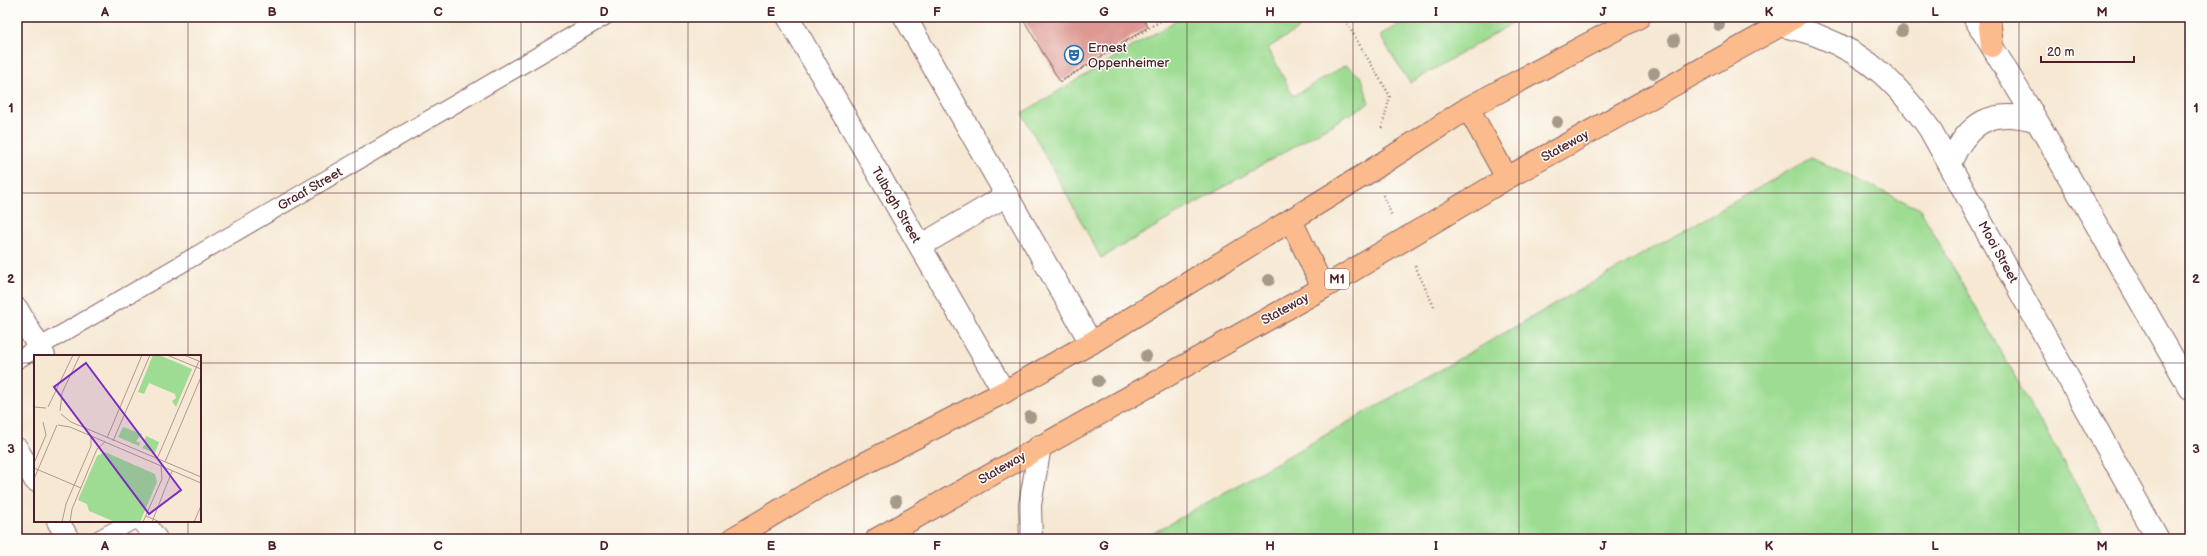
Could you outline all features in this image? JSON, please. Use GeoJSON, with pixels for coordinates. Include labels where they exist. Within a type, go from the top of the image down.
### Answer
{"type":"FeatureCollection","features":[{"type":"Feature","properties":{"kind":"main road"},"geometry":{"type":"LineString","coordinates":[[732,539],[817,488],[1004,392],[1091,343],[1468,108],[1639,17]]}},
{"type":"Feature","properties":{"kind":"main road"},"geometry":{"type":"LineString","coordinates":[[1989,17],[1992,46]]}},
{"type":"Feature","properties":{"kind":"main road","name":"Stateway"},"geometry":{"type":"LineString","coordinates":[[877,539],[1323,288],[1507,178],[1787,21]]}},
{"type":"Feature","properties":{"kind":"main road"},"geometry":{"type":"LineString","coordinates":[[1468,108],[1507,178]]}},
{"type":"Feature","properties":{"kind":"main road"},"geometry":{"type":"LineString","coordinates":[[1290,220],[1323,288]]}},
{"type":"Feature","properties":{"kind":"street","name":"Tulbagh Street"},"geometry":{"type":"LineString","coordinates":[[788,17],[1004,392]]}},
{"type":"Feature","properties":{"kind":"street"},"geometry":{"type":"LineString","coordinates":[[905,17],[1091,343]]}},
{"type":"Feature","properties":{"kind":"street"},"geometry":{"type":"LineString","coordinates":[[1974,17],[2037,122],[2190,388]]}},
{"type":"Feature","properties":{"kind":"street","name":"Mooi Street"},"geometry":{"type":"LineString","coordinates":[[1787,21],[1847,48],[1872,65],[1906,96],[1929,128],[2158,539]]}},
{"type":"Feature","properties":{"kind":"street"},"geometry":{"type":"LineString","coordinates":[[1950,164],[1957,147],[1968,132],[1983,121],[2001,116],[2020,116],[2037,122]]}},
{"type":"Feature","properties":{"kind":"street"},"geometry":{"type":"LineString","coordinates":[[920,246],[1007,195]]}},
{"type":"Feature","properties":{"kind":"street"},"geometry":{"type":"LineString","coordinates":[[17,309],[41,352]]}},
{"type":"Feature","properties":{"kind":"street"},"geometry":{"type":"LineString","coordinates":[[1031,539],[1030,504],[1040,446]]}},
{"type":"Feature","properties":{"kind":"street"},"geometry":{"type":"LineString","coordinates":[[17,448],[34,478]]}},
{"type":"Feature","properties":{"kind":"street"},"geometry":{"type":"LineString","coordinates":[[59,522],[68,539]]}},
{"type":"Feature","properties":{"kind":"street"},"geometry":{"type":"LineString","coordinates":[[144,522],[156,539]]}},
{"type":"Feature","properties":{"kind":"lane","name":"Graaf Street"},"geometry":{"type":"LineString","coordinates":[[17,360],[41,352],[604,17]]}},
{"type":"Feature","properties":{"kind":"lane"},"geometry":{"type":"LineString","coordinates":[[99,539],[130,522]]}},
{"type":"Feature","properties":{"kind":"path"},"geometry":{"type":"LineString","coordinates":[[1060,82],[1167,17]]}},
{"type":"Feature","properties":{"kind":"green space"},"geometry":{"type":"Polygon","coordinates":[[[1182,17],[1299,17],[1304,25],[1268,48],[1293,96],[1346,65],[1362,78],[1369,103],[1101,258],[1022,113],[1182,17]]]}},
{"type":"Feature","properties":{"kind":"green space"},"geometry":{"type":"Polygon","coordinates":[[[1400,17],[1523,17],[1410,83],[1380,36],[1402,23],[1400,17]]]}},
{"type":"Feature","properties":{"kind":"green space"},"geometry":{"type":"Polygon","coordinates":[[[1811,158],[1920,209],[2107,539],[1149,539],[1150,535],[1811,158]]]}},
{"type":"Feature","properties":{"kind":"building","name":"Ernest Oppenheimer"},"geometry":{"type":"Polygon","coordinates":[[[1022,17],[1142,17],[1148,27],[1060,82],[1022,17]]]}},
{"type":"Feature","properties":{"kind":"place","name":"Ernest Oppenheimer"},"geometry":{"type":"Point","coordinates":[1074,55]}}]}
